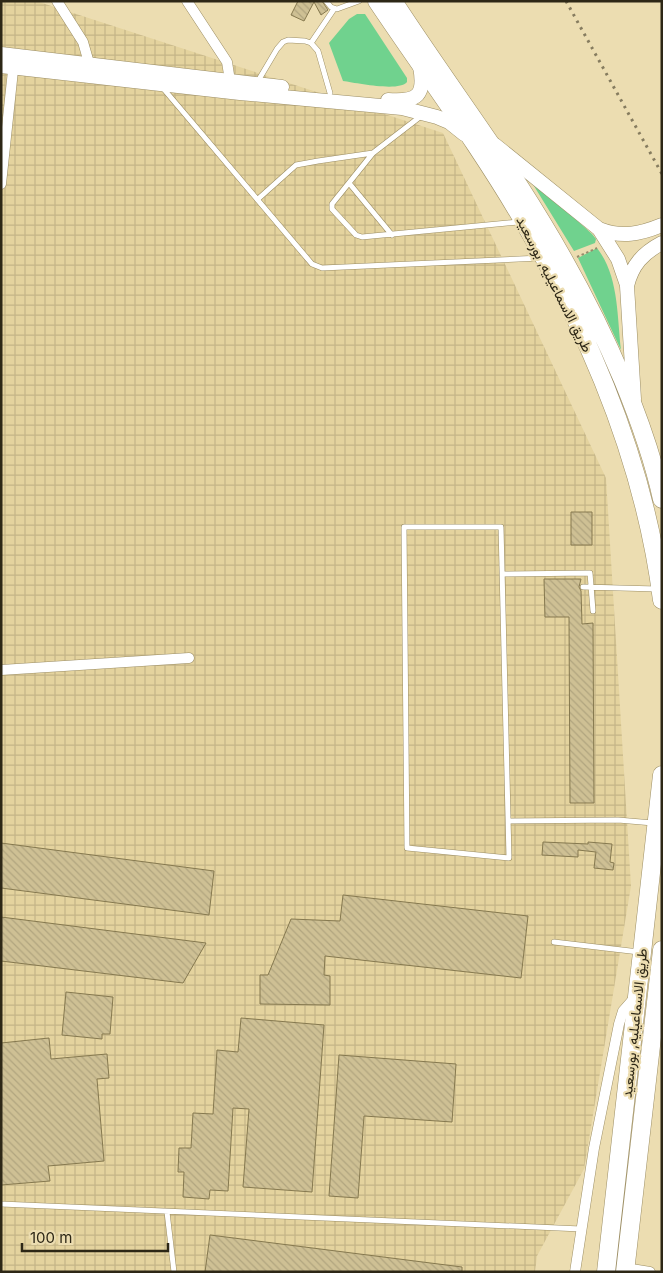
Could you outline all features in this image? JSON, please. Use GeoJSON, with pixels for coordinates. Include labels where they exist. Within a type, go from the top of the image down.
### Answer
{"type":"FeatureCollection","features":[{"type":"Feature","properties":{"kind":"highway","name":"طريق الاسماعيليه, بورسعيد"},"geometry":{"type":"LineString","coordinates":[[377,1],[420,65],[520,188],[565,263],[595,318],[635,409],[662,499]]}},
{"type":"Feature","properties":{"kind":"highway","name":"طريق الاسماعيليه, بورسعيد"},"geometry":{"type":"LineString","coordinates":[[393,1],[480,140],[545,258],[582,333],[614,410],[637,480],[654,552],[661,594]]}},
{"type":"Feature","properties":{"kind":"highway","name":"طريق الاسماعيليه, بورسعيد"},"geometry":{"type":"LineString","coordinates":[[606,1272],[637,995],[658,834],[662,775]]}},
{"type":"Feature","properties":{"kind":"highway","name":"طريق الاسماعيليه, بورسعيد"},"geometry":{"type":"LineString","coordinates":[[625,1270],[662,950]]}},
{"type":"Feature","properties":{"kind":"street"},"geometry":{"type":"LineString","coordinates":[[58,1],[83,42],[89,63]]}},
{"type":"Feature","properties":{"kind":"street"},"geometry":{"type":"LineString","coordinates":[[187,1],[227,62],[230,81]]}},
{"type":"Feature","properties":{"kind":"street"},"geometry":{"type":"LineString","coordinates":[[7,61],[89,63],[256,84],[402,108],[449,122],[480,140],[599,229],[609,242],[618,259],[627,286],[635,409]]}},
{"type":"Feature","properties":{"kind":"street"},"geometry":{"type":"LineString","coordinates":[[7,61],[159,83],[240,92],[390,100],[409,99],[422,89],[420,65]]}},
{"type":"Feature","properties":{"kind":"street"},"geometry":{"type":"LineString","coordinates":[[1,184],[7,61]]}},
{"type":"Feature","properties":{"kind":"street"},"geometry":{"type":"LineString","coordinates":[[599,229],[626,235],[643,232],[662,225]]}},
{"type":"Feature","properties":{"kind":"street"},"geometry":{"type":"LineString","coordinates":[[627,286],[632,268],[651,248],[662,243]]}},
{"type":"Feature","properties":{"kind":"street"},"geometry":{"type":"LineString","coordinates":[[1,670],[189,658]]}},
{"type":"Feature","properties":{"kind":"street"},"geometry":{"type":"LineString","coordinates":[[575,1272],[594,1148],[619,1024],[623,1011],[637,995]]}},
{"type":"Feature","properties":{"kind":"street"},"geometry":{"type":"LineString","coordinates":[[625,1270],[650,1272]]}},
{"type":"Feature","properties":{"kind":"lane"},"geometry":{"type":"LineString","coordinates":[[326,1],[334,9]]}},
{"type":"Feature","properties":{"kind":"lane"},"geometry":{"type":"LineString","coordinates":[[311,44],[334,9],[347,3],[360,1]]}},
{"type":"Feature","properties":{"kind":"lane"},"geometry":{"type":"LineString","coordinates":[[256,84],[277,48],[283,42],[288,40],[305,41],[318,51],[330,96]]}},
{"type":"Feature","properties":{"kind":"lane"},"geometry":{"type":"LineString","coordinates":[[159,83],[312,264],[322,268],[545,258]]}},
{"type":"Feature","properties":{"kind":"lane"},"geometry":{"type":"LineString","coordinates":[[424,113],[374,153],[332,204],[332,209],[356,235],[362,237],[524,221]]}},
{"type":"Feature","properties":{"kind":"lane"},"geometry":{"type":"LineString","coordinates":[[258,199],[296,166],[374,153]]}},
{"type":"Feature","properties":{"kind":"lane"},"geometry":{"type":"LineString","coordinates":[[349,183],[392,234]]}},
{"type":"Feature","properties":{"kind":"lane"},"geometry":{"type":"LineString","coordinates":[[404,527],[501,527],[502,574],[509,858],[407,848],[404,527]]}},
{"type":"Feature","properties":{"kind":"lane"},"geometry":{"type":"LineString","coordinates":[[502,574],[590,573],[593,611]]}},
{"type":"Feature","properties":{"kind":"lane"},"geometry":{"type":"LineString","coordinates":[[583,587],[591,586],[661,594]]}},
{"type":"Feature","properties":{"kind":"lane"},"geometry":{"type":"LineString","coordinates":[[508,821],[618,820],[658,834]]}},
{"type":"Feature","properties":{"kind":"lane"},"geometry":{"type":"LineString","coordinates":[[554,942],[642,953]]}},
{"type":"Feature","properties":{"kind":"lane"},"geometry":{"type":"LineString","coordinates":[[1,1204],[581,1229]]}},
{"type":"Feature","properties":{"kind":"lane"},"geometry":{"type":"LineString","coordinates":[[167,1212],[174,1272]]}},
{"type":"Feature","properties":{"kind":"path"},"geometry":{"type":"LineString","coordinates":[[565,263],[609,242]]}},
{"type":"Feature","properties":{"kind":"shaded area"},"geometry":{"type":"Polygon","coordinates":[[[1,1],[36,1],[443,133],[606,478],[631,886],[584,1169],[537,1256],[535,1272],[1,1272],[1,1]]]}},
{"type":"Feature","properties":{"kind":"green space"},"geometry":{"type":"Polygon","coordinates":[[[357,14],[365,14],[407,78],[407,82],[403,85],[387,87],[343,81],[329,43],[349,19],[357,14]]]}},
{"type":"Feature","properties":{"kind":"green space"},"geometry":{"type":"Polygon","coordinates":[[[536,183],[592,234],[596,239],[595,243],[574,251],[534,186],[536,183]]]}},
{"type":"Feature","properties":{"kind":"green space"},"geometry":{"type":"Polygon","coordinates":[[[597,248],[604,259],[613,284],[621,350],[578,258],[597,248]]]}},
{"type":"Feature","properties":{"kind":"building"},"geometry":{"type":"Polygon","coordinates":[[[298,1],[322,1],[328,10],[321,15],[314,2],[304,21],[291,15],[298,1]]]}},
{"type":"Feature","properties":{"kind":"building"},"geometry":{"type":"Polygon","coordinates":[[[571,512],[592,512],[592,545],[571,545],[571,512]]]}},
{"type":"Feature","properties":{"kind":"building"},"geometry":{"type":"Polygon","coordinates":[[[544,579],[581,579],[579,587],[581,591],[582,624],[593,623],[594,803],[570,803],[569,617],[545,617],[544,579]]]}},
{"type":"Feature","properties":{"kind":"building"},"geometry":{"type":"Polygon","coordinates":[[[543,842],[612,844],[610,862],[614,863],[613,870],[594,868],[596,852],[578,850],[578,857],[542,855],[543,842]]]}},
{"type":"Feature","properties":{"kind":"building"},"geometry":{"type":"Polygon","coordinates":[[[1,843],[214,871],[209,915],[1,888],[1,843]]]}},
{"type":"Feature","properties":{"kind":"building"},"geometry":{"type":"Polygon","coordinates":[[[343,895],[528,916],[521,978],[325,956],[324,975],[330,976],[330,1005],[260,1004],[260,975],[268,975],[291,919],[340,921],[343,895]]]}},
{"type":"Feature","properties":{"kind":"building"},"geometry":{"type":"Polygon","coordinates":[[[1,917],[206,943],[183,983],[1,961],[1,917]]]}},
{"type":"Feature","properties":{"kind":"building"},"geometry":{"type":"Polygon","coordinates":[[[66,992],[113,997],[110,1034],[102,1034],[102,1039],[62,1035],[66,992]]]}},
{"type":"Feature","properties":{"kind":"building"},"geometry":{"type":"Polygon","coordinates":[[[241,1018],[324,1025],[312,1192],[243,1187],[249,1109],[233,1108],[228,1191],[210,1190],[209,1199],[183,1197],[184,1172],[178,1172],[179,1148],[191,1148],[193,1113],[213,1114],[217,1050],[238,1052],[241,1018]]]}},
{"type":"Feature","properties":{"kind":"building"},"geometry":{"type":"Polygon","coordinates":[[[49,1038],[51,1059],[107,1054],[109,1078],[97,1079],[104,1161],[48,1166],[50,1181],[1,1185],[1,1043],[49,1038]]]}},
{"type":"Feature","properties":{"kind":"building"},"geometry":{"type":"Polygon","coordinates":[[[339,1055],[456,1064],[452,1122],[364,1116],[358,1198],[329,1196],[339,1055]]]}},
{"type":"Feature","properties":{"kind":"building"},"geometry":{"type":"Polygon","coordinates":[[[210,1235],[462,1267],[462,1272],[205,1272],[210,1235]]]}},
{"type":"Feature","properties":{"kind":"railway"},"geometry":{"type":"LineString","coordinates":[[566,1],[662,174]]}}]}
